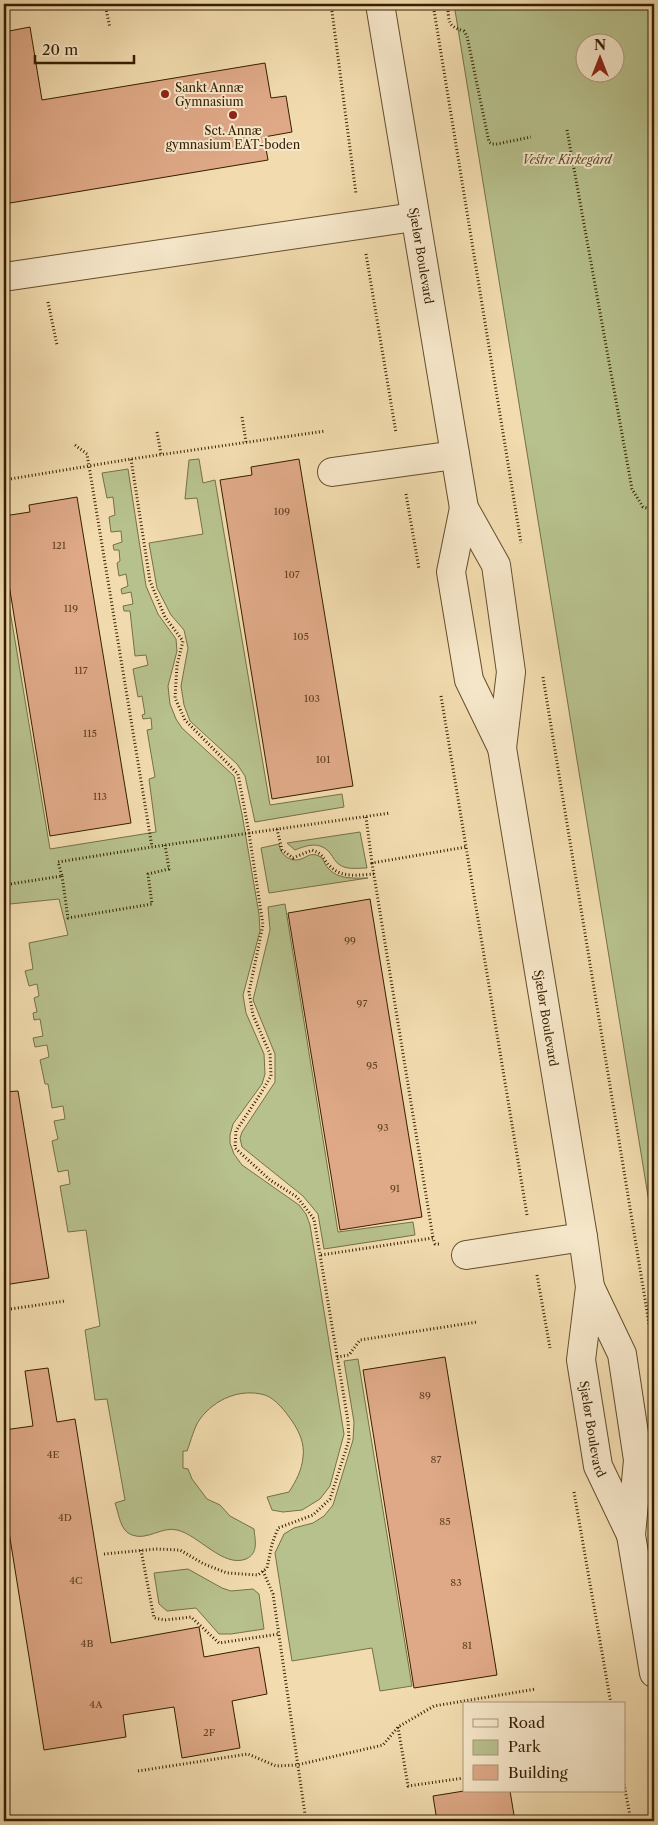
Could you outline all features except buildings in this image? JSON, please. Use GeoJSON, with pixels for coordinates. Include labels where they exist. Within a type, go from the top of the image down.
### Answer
{"type":"FeatureCollection","features":[{"type":"Feature","properties":{"kind":"street","name":"Sjælør Boulevard"},"geometry":{"type":"LineString","coordinates":[[380,4],[464,508],[496,565],[511,672],[502,748],[590,1287],[581,1360],[598,1466],[631,1535]]}},
{"type":"Feature","properties":{"kind":"street"},"geometry":{"type":"LineString","coordinates":[[4,277],[414,217]]}},
{"type":"Feature","properties":{"kind":"street"},"geometry":{"type":"LineString","coordinates":[[332,472],[454,456]]}},
{"type":"Feature","properties":{"kind":"street","name":"Sjælør Boulevard"},"geometry":{"type":"LineString","coordinates":[[464,508],[452,572],[469,680],[502,748]]}},
{"type":"Feature","properties":{"kind":"street"},"geometry":{"type":"LineString","coordinates":[[455,1249],[532,1245],[583,1237]]}},
{"type":"Feature","properties":{"kind":"street","name":"Sjælør Boulevard"},"geometry":{"type":"LineString","coordinates":[[590,1287],[622,1354],[638,1460],[631,1535],[654,1673]]}},
{"type":"Feature","properties":{"kind":"path"},"geometry":{"type":"LineString","coordinates":[[105,4],[110,28]]}},
{"type":"Feature","properties":{"kind":"path"},"geometry":{"type":"LineString","coordinates":[[331,4],[360,224],[419,570]]}},
{"type":"Feature","properties":{"kind":"path"},"geometry":{"type":"LineString","coordinates":[[447,4],[450,24],[455,30],[464,31],[467,36],[489,142],[497,144],[531,137]]}},
{"type":"Feature","properties":{"kind":"path"},"geometry":{"type":"LineString","coordinates":[[567,130],[632,489],[642,507],[654,510]]}},
{"type":"Feature","properties":{"kind":"path"},"geometry":{"type":"LineString","coordinates":[[41,272],[57,345]]}},
{"type":"Feature","properties":{"kind":"path"},"geometry":{"type":"LineString","coordinates":[[242,417],[246,442]]}},
{"type":"Feature","properties":{"kind":"path"},"geometry":{"type":"LineString","coordinates":[[4,480],[161,454],[325,431]]}},
{"type":"Feature","properties":{"kind":"path"},"geometry":{"type":"LineString","coordinates":[[158,432],[161,454]]}},
{"type":"Feature","properties":{"kind":"path"},"geometry":{"type":"LineString","coordinates":[[75,444],[87,454],[152,847]]}},
{"type":"Feature","properties":{"kind":"path"},"geometry":{"type":"LineString","coordinates":[[104,1554],[156,1548],[180,1550],[204,1564],[227,1573],[258,1575],[267,1568],[272,1544],[278,1528],[313,1515],[330,1499],[348,1440],[348,1421],[314,1219],[298,1197],[270,1180],[235,1148],[236,1131],[271,1076],[270,1054],[253,1015],[249,992],[264,925],[238,774],[185,720],[175,698],[177,665],[183,641],[165,617],[150,581],[131,459]]}},
{"type":"Feature","properties":{"kind":"path"},"geometry":{"type":"LineString","coordinates":[[440,695],[550,1350]]}},
{"type":"Feature","properties":{"kind":"path"},"geometry":{"type":"LineString","coordinates":[[165,845],[169,869],[148,874],[152,904],[68,918],[58,862],[165,845],[390,813]]}},
{"type":"Feature","properties":{"kind":"path"},"geometry":{"type":"LineString","coordinates":[[366,817],[433,1238],[435,1244],[455,1249]]}},
{"type":"Feature","properties":{"kind":"path"},"geometry":{"type":"LineString","coordinates":[[277,830],[282,850],[293,858],[312,850],[322,854],[331,868],[344,875],[374,874]]}},
{"type":"Feature","properties":{"kind":"path"},"geometry":{"type":"LineString","coordinates":[[372,863],[466,847]]}},
{"type":"Feature","properties":{"kind":"path"},"geometry":{"type":"LineString","coordinates":[[4,885],[62,876]]}},
{"type":"Feature","properties":{"kind":"path"},"geometry":{"type":"LineString","coordinates":[[321,1255],[433,1238]]}},
{"type":"Feature","properties":{"kind":"path"},"geometry":{"type":"LineString","coordinates":[[4,1310],[65,1301]]}},
{"type":"Feature","properties":{"kind":"path"},"geometry":{"type":"LineString","coordinates":[[337,1357],[349,1355],[360,1340],[477,1322]]}},
{"type":"Feature","properties":{"kind":"path"},"geometry":{"type":"LineString","coordinates":[[573,1483],[611,1702]]}},
{"type":"Feature","properties":{"kind":"path"},"geometry":{"type":"LineString","coordinates":[[141,1550],[154,1618],[165,1620],[191,1617],[219,1643],[279,1634]]}},
{"type":"Feature","properties":{"kind":"path"},"geometry":{"type":"LineString","coordinates":[[262,1572],[273,1594],[306,1821]]}},
{"type":"Feature","properties":{"kind":"path"},"geometry":{"type":"LineString","coordinates":[[138,1770],[248,1754],[276,1766],[297,1764],[384,1745],[398,1727],[434,1706],[536,1689]]}},
{"type":"Feature","properties":{"kind":"path"},"geometry":{"type":"LineString","coordinates":[[398,1727],[408,1786],[463,1778]]}},
{"type":"Feature","properties":{"kind":"path"},"geometry":{"type":"LineString","coordinates":[[626,1792],[631,1821]]}},
{"type":"Feature","properties":{"kind":"green space","name":"Vestre Kirkegård"},"geometry":{"type":"Polygon","coordinates":[[[454,4],[654,4],[654,1233],[454,4]]]}},
{"type":"Feature","properties":{"kind":"green space"},"geometry":{"type":"Polygon","coordinates":[[[199,459],[203,483],[215,480],[270,805],[342,794],[344,807],[255,822],[245,776],[237,764],[190,721],[184,705],[181,686],[188,648],[184,630],[171,615],[157,588],[149,543],[203,534],[197,498],[185,499],[189,460],[199,459]]]}},
{"type":"Feature","properties":{"kind":"green space"},"geometry":{"type":"Polygon","coordinates":[[[128,469],[146,586],[158,614],[176,639],[177,651],[168,686],[170,704],[182,728],[234,776],[259,914],[260,931],[243,995],[246,1013],[264,1054],[265,1074],[262,1084],[233,1124],[230,1143],[234,1154],[242,1165],[299,1205],[306,1214],[310,1225],[344,1434],[330,1486],[320,1499],[302,1510],[283,1512],[272,1510],[267,1497],[289,1492],[300,1471],[303,1452],[301,1438],[297,1429],[280,1406],[273,1399],[265,1395],[256,1393],[237,1394],[213,1406],[200,1419],[187,1451],[183,1451],[183,1468],[188,1469],[192,1479],[207,1499],[220,1505],[230,1516],[254,1529],[255,1550],[246,1559],[237,1561],[220,1555],[194,1538],[177,1530],[171,1529],[138,1536],[128,1533],[120,1522],[115,1503],[125,1500],[107,1399],[95,1400],[85,1330],[100,1326],[86,1230],[68,1232],[60,1186],[70,1184],[68,1170],[58,1172],[52,1141],[58,1139],[54,1121],[65,1119],[63,1106],[52,1108],[48,1084],[45,1084],[40,1060],[49,1057],[47,1045],[35,1047],[33,1038],[43,1036],[40,1019],[34,1020],[33,1013],[37,1012],[34,998],[39,996],[37,984],[29,986],[25,971],[33,969],[29,943],[68,935],[59,899],[10,904],[7,876],[4,876],[4,861],[6,860],[4,846],[4,575],[50,849],[156,832],[149,779],[155,777],[147,730],[152,729],[151,718],[143,719],[142,715],[145,714],[142,696],[138,697],[133,669],[148,665],[146,655],[135,656],[130,611],[124,611],[123,606],[133,604],[131,592],[122,594],[121,589],[128,586],[126,574],[119,576],[117,563],[120,561],[119,550],[114,550],[113,545],[122,542],[121,531],[111,532],[109,517],[115,515],[113,497],[107,498],[102,473],[128,469]]]}},
{"type":"Feature","properties":{"kind":"green space"},"geometry":{"type":"Polygon","coordinates":[[[360,832],[367,868],[343,867],[337,863],[326,849],[318,845],[295,850],[287,843],[360,832]]]}},
{"type":"Feature","properties":{"kind":"green space"},"geometry":{"type":"Polygon","coordinates":[[[279,844],[281,851],[289,859],[297,860],[316,855],[321,857],[328,868],[337,875],[347,878],[368,878],[269,893],[261,848],[279,844]]]}},
{"type":"Feature","properties":{"kind":"green space"},"geometry":{"type":"Polygon","coordinates":[[[285,904],[338,1232],[413,1222],[415,1235],[324,1249],[318,1214],[303,1196],[242,1147],[240,1138],[242,1132],[275,1082],[275,1054],[253,1000],[270,930],[268,907],[285,904]]]}},
{"type":"Feature","properties":{"kind":"green space"},"geometry":{"type":"Polygon","coordinates":[[[358,1359],[412,1686],[380,1691],[372,1648],[292,1661],[275,1553],[284,1534],[294,1528],[313,1523],[324,1516],[333,1505],[353,1440],[354,1422],[344,1361],[358,1359]]]}},
{"type":"Feature","properties":{"kind":"green space"},"geometry":{"type":"Polygon","coordinates":[[[188,1569],[231,1591],[253,1589],[259,1594],[264,1629],[219,1634],[196,1608],[167,1611],[159,1604],[154,1573],[188,1569]]]}},
{"type":"Feature","properties":{"kind":"place","name":"Sankt Annæ Gymnasium"},"geometry":{"type":"Point","coordinates":[165,94]}},
{"type":"Feature","properties":{"kind":"place","name":"Sct. Annæ gymnasium EAT-boden"},"geometry":{"type":"Point","coordinates":[233,115]}}]}
